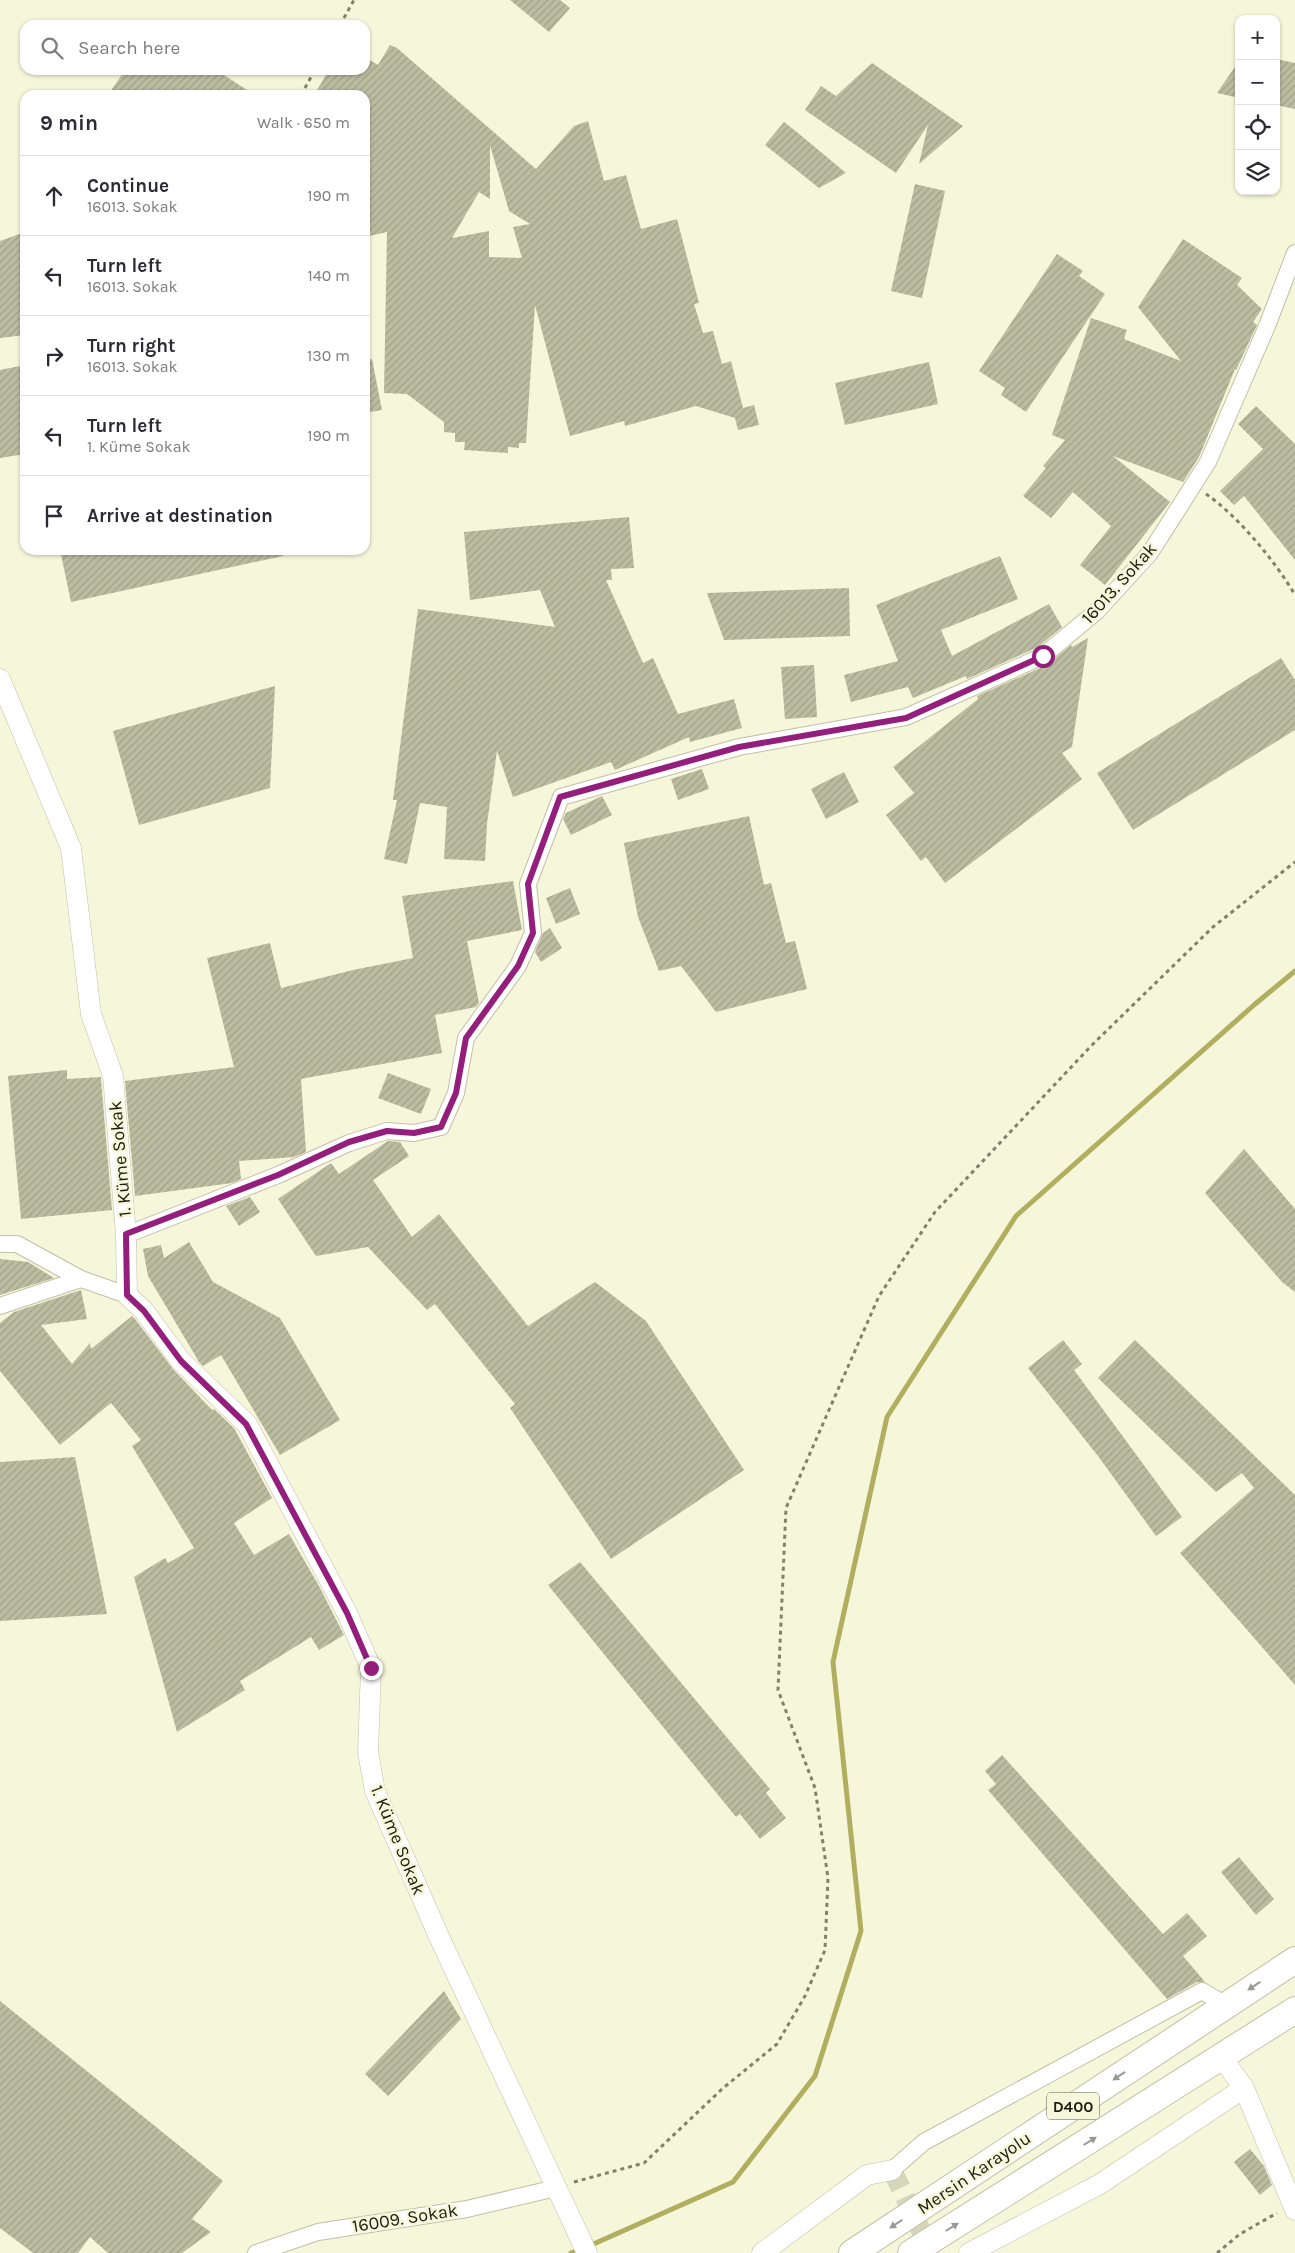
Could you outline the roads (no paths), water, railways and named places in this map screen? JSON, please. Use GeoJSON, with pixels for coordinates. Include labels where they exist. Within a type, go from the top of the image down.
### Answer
{"type":"FeatureCollection","features":[{"type":"Feature","properties":{"kind":"highway","name":"Mersin Karayolu"},"geometry":{"type":"LineString","coordinates":[[852,2253],[1295,1960]]}},
{"type":"Feature","properties":{"kind":"highway","name":"Mersin Karayolu"},"geometry":{"type":"LineString","coordinates":[[911,2253],[1222,2058],[1295,2010]]}},
{"type":"Feature","properties":{"kind":"street","name":"16013. Sokak"},"geometry":{"type":"LineString","coordinates":[[126,1234],[278,1175],[349,1142],[387,1131],[414,1133],[441,1127],[456,1093],[466,1038],[518,966],[533,933],[528,884],[560,797],[739,747],[906,718],[1043,656],[1097,612],[1150,553],[1212,452],[1267,326],[1295,253]]}},
{"type":"Feature","properties":{"kind":"street","name":"1. Küme Sokak"},"geometry":{"type":"LineString","coordinates":[[0,679],[70,848],[91,1014],[113,1076],[126,1234],[127,1295],[144,1311],[181,1361],[246,1424],[347,1613],[371,1668],[368,1752],[375,1791],[441,1941],[587,2253]]}},
{"type":"Feature","properties":{"kind":"street"},"geometry":{"type":"LineString","coordinates":[[0,1244],[17,1244],[81,1279],[127,1295]]}},
{"type":"Feature","properties":{"kind":"street"},"geometry":{"type":"LineString","coordinates":[[0,1306],[81,1279]]}},
{"type":"Feature","properties":{"kind":"street"},"geometry":{"type":"LineString","coordinates":[[762,2253],[867,2174],[892,2170],[924,2142],[1202,1991],[1226,2005]]}},
{"type":"Feature","properties":{"kind":"street"},"geometry":{"type":"LineString","coordinates":[[1222,2058],[1244,2088],[1294,2207]]}},
{"type":"Feature","properties":{"kind":"street"},"geometry":{"type":"LineString","coordinates":[[969,2253],[1100,2184],[1244,2088]]}},
{"type":"Feature","properties":{"kind":"street","name":"16009. Sokak"},"geometry":{"type":"LineString","coordinates":[[256,2253],[318,2232],[467,2209],[556,2188]]}},
{"type":"Feature","properties":{"kind":"street"},"geometry":{"type":"LineString","coordinates":[[930,2253],[930,2249],[937,2253]]}},
{"type":"Feature","properties":{"kind":"waterway"},"geometry":{"type":"LineString","coordinates":[[589,2246],[733,2182],[815,2076],[861,1931],[833,1662],[887,1417],[1016,1216],[1254,1005],[1295,971]]}},
{"type":"Feature","properties":{"kind":"waterway"},"geometry":{"type":"LineString","coordinates":[[571,2253],[581,2250]]}},
{"type":"Feature","properties":{"kind":"tunnel"},"geometry":{"type":"LineString","coordinates":[[892,2170],[930,2249]]}}]}
